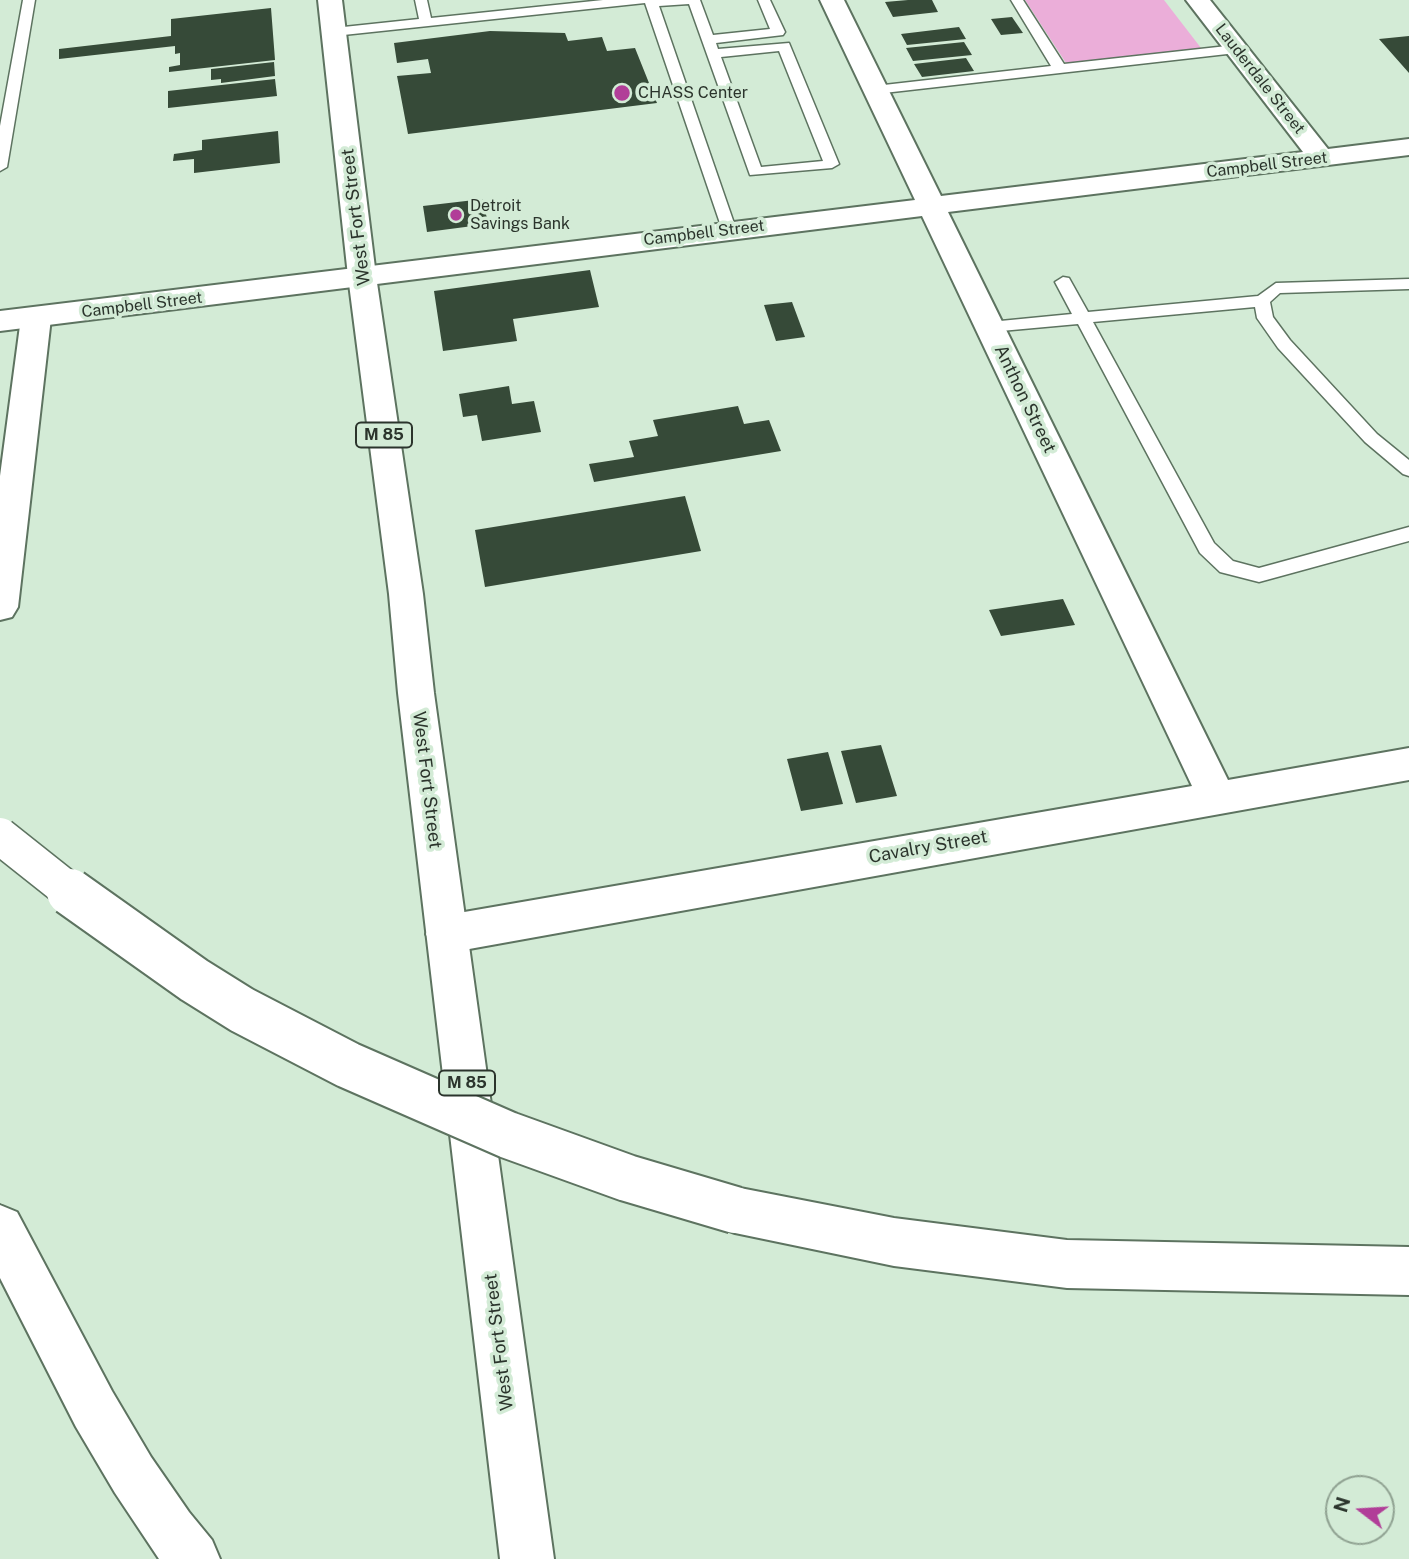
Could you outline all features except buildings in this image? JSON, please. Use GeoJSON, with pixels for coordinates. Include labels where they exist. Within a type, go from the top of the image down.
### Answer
{"type":"FeatureCollection","features":[{"type":"Feature","properties":{"kind":"main road","name":"West Fort Street"},"geometry":{"type":"LineString","coordinates":[[330,0],[362,276],[406,594],[416,693],[527,1559]]}},
{"type":"Feature","properties":{"kind":"main road","name":"Anthon Street"},"geometry":{"type":"LineString","coordinates":[[832,0],[1218,799]]}},
{"type":"Feature","properties":{"kind":"main road","name":"Lauderdale Street"},"geometry":{"type":"LineString","coordinates":[[1198,0],[1321,158]]}},
{"type":"Feature","properties":{"kind":"main road","name":"Campbell Street"},"geometry":{"type":"LineString","coordinates":[[0,321],[728,229],[1409,148]]}},
{"type":"Feature","properties":{"kind":"main road"},"geometry":{"type":"LineString","coordinates":[[0,607],[36,318]]}},
{"type":"Feature","properties":{"kind":"main road","name":"Cavalry Street"},"geometry":{"type":"LineString","coordinates":[[447,934],[936,845],[1218,799],[1409,764]]}},
{"type":"Feature","properties":{"kind":"main road"},"geometry":{"type":"LineString","coordinates":[[0,836],[92,909],[242,1010],[403,1091],[508,1135],[627,1178],[735,1210],[894,1242],[1067,1264],[1409,1271]]}},
{"type":"Feature","properties":{"kind":"main road"},"geometry":{"type":"LineString","coordinates":[[0,1229],[94,1409],[133,1475],[170,1531],[193,1559]]}},
{"type":"Feature","properties":{"kind":"lane"},"geometry":{"type":"LineString","coordinates":[[0,167],[29,0]]}},
{"type":"Feature","properties":{"kind":"lane"},"geometry":{"type":"LineString","coordinates":[[421,0],[426,22]]}},
{"type":"Feature","properties":{"kind":"lane"},"geometry":{"type":"LineString","coordinates":[[490,0],[494,15]]}},
{"type":"Feature","properties":{"kind":"lane"},"geometry":{"type":"LineString","coordinates":[[334,32],[647,1],[693,0],[755,172],[832,164],[784,46],[713,54]]}},
{"type":"Feature","properties":{"kind":"lane"},"geometry":{"type":"LineString","coordinates":[[708,40],[778,32],[764,0]]}},
{"type":"Feature","properties":{"kind":"lane"},"geometry":{"type":"LineString","coordinates":[[1017,0],[1060,69]]}},
{"type":"Feature","properties":{"kind":"lane"},"geometry":{"type":"LineString","coordinates":[[647,1],[728,229]]}},
{"type":"Feature","properties":{"kind":"lane"},"geometry":{"type":"LineString","coordinates":[[875,90],[1236,49]]}},
{"type":"Feature","properties":{"kind":"lane"},"geometry":{"type":"LineString","coordinates":[[1063,282],[1208,548],[1227,567],[1259,575],[1409,534]]}},
{"type":"Feature","properties":{"kind":"lane"},"geometry":{"type":"LineString","coordinates":[[990,327],[1262,302],[1276,288],[1409,284]]}},
{"type":"Feature","properties":{"kind":"lane"},"geometry":{"type":"LineString","coordinates":[[1262,302],[1265,318],[1284,344],[1371,438],[1409,470]]}},
{"type":"Feature","properties":{"kind":"shaded area"},"geometry":{"type":"Polygon","coordinates":[[[1025,0],[1164,0],[1201,48],[1066,63],[1025,0]]]}},
{"type":"Feature","properties":{"kind":"place","name":"CHASS Center"},"geometry":{"type":"Point","coordinates":[622,93]}},
{"type":"Feature","properties":{"kind":"place","name":"Detroit Savings Bank"},"geometry":{"type":"Point","coordinates":[456,215]}}]}
